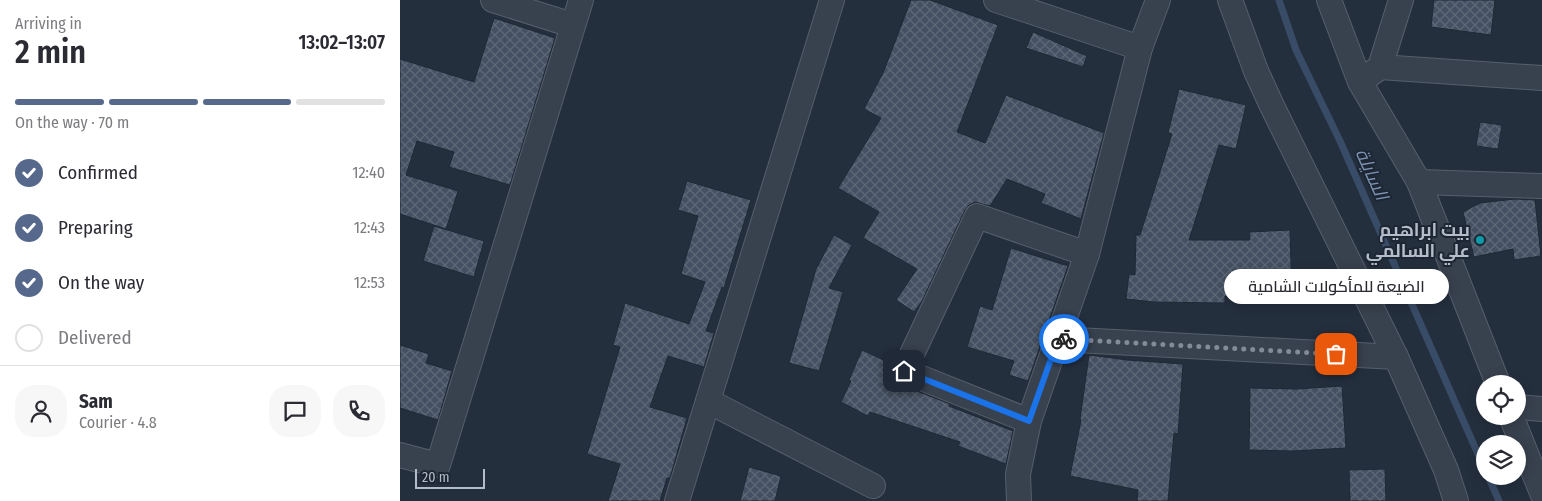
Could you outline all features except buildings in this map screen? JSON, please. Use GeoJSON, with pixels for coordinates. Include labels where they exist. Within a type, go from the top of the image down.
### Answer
{"type":"FeatureCollection","features":[{"type":"Feature","properties":{"kind":"street"},"geometry":{"type":"LineString","coordinates":[[494,0],[572,25]]}},
{"type":"Feature","properties":{"kind":"street"},"geometry":{"type":"LineString","coordinates":[[400,455],[438,465],[581,0]]}},
{"type":"Feature","properties":{"kind":"street"},"geometry":{"type":"LineString","coordinates":[[677,501],[832,0]]}},
{"type":"Feature","properties":{"kind":"street"},"geometry":{"type":"LineString","coordinates":[[996,0],[1140,48]]}},
{"type":"Feature","properties":{"kind":"street"},"geometry":{"type":"LineString","coordinates":[[1019,501],[1018,474],[1029,421],[1087,254],[1140,48],[1158,0]]}},
{"type":"Feature","properties":{"kind":"street"},"geometry":{"type":"LineString","coordinates":[[1230,0],[1252,62],[1396,357],[1446,470],[1456,501]]}},
{"type":"Feature","properties":{"kind":"street"},"geometry":{"type":"LineString","coordinates":[[1329,0],[1360,82],[1419,182],[1494,375]]}},
{"type":"Feature","properties":{"kind":"street"},"geometry":{"type":"LineString","coordinates":[[1360,82],[1380,67],[1401,0]]}},
{"type":"Feature","properties":{"kind":"street"},"geometry":{"type":"LineString","coordinates":[[1380,67],[1542,78]]}},
{"type":"Feature","properties":{"kind":"street"},"geometry":{"type":"LineString","coordinates":[[1419,182],[1542,186]]}},
{"type":"Feature","properties":{"kind":"street"},"geometry":{"type":"LineString","coordinates":[[1029,421],[904,371],[977,216],[1087,254]]}},
{"type":"Feature","properties":{"kind":"street"},"geometry":{"type":"LineString","coordinates":[[1058,339],[1396,357]]}},
{"type":"Feature","properties":{"kind":"street"},"geometry":{"type":"LineString","coordinates":[[708,401],[873,486]]}},
{"type":"Feature","properties":{"kind":"street"},"geometry":{"type":"LineString","coordinates":[[1526,408],[1542,409]]}},
{"type":"Feature","properties":{"kind":"street"},"geometry":{"type":"LineString","coordinates":[[1515,425],[1542,493]]}},
{"type":"Feature","properties":{"kind":"waterway","name":"السايلة"},"geometry":{"type":"LineString","coordinates":[[1279,0],[1296,50],[1340,141],[1476,450]]}},
{"type":"Feature","properties":{"kind":"waterway","name":"السايلة"},"geometry":{"type":"LineString","coordinates":[[1492,485],[1499,501]]}},
{"type":"Feature","properties":{"kind":"way so far"},"geometry":{"type":"LineString","coordinates":[[1064,339],[1336,354]]}},
{"type":"Feature","properties":{"kind":"place","name":"بيت ابراهيم علي السالمي"},"geometry":{"type":"Point","coordinates":[1480,240]}},
{"type":"Feature","properties":{"kind":"place","name":"الضيعة للمأكولات الشامية"},"geometry":{"type":"Point","coordinates":[1336,354]}},
{"type":"Feature","properties":{"kind":"route"},"geometry":{"type":"LineString","coordinates":[[904,371],[1029,421],[1058,339],[1064,339]]}}]}
